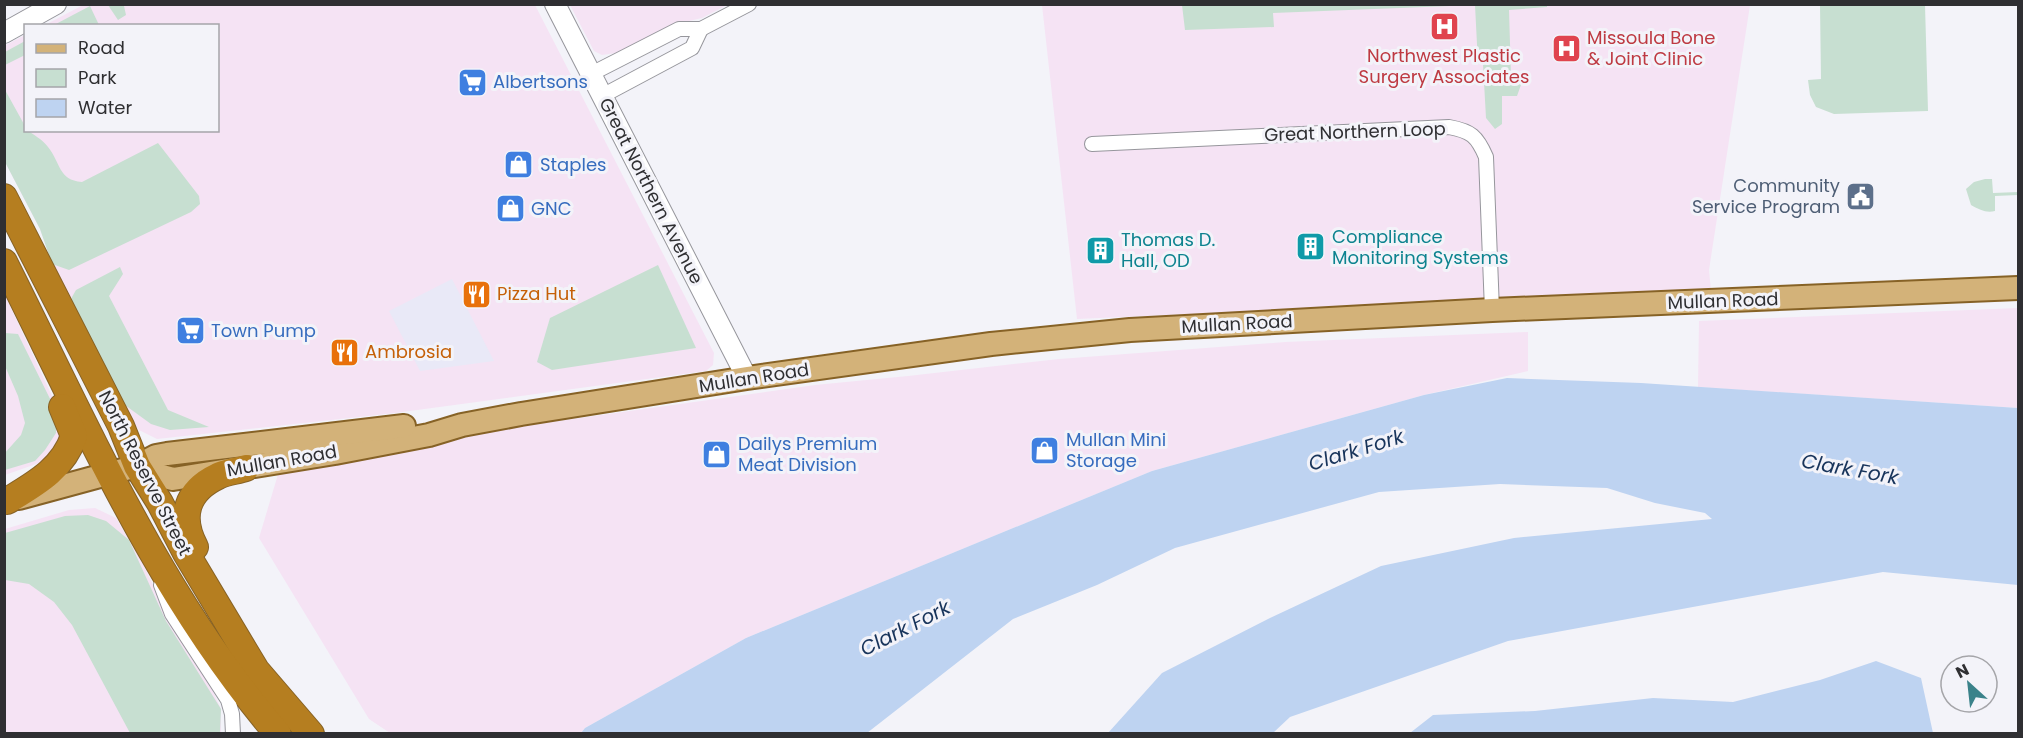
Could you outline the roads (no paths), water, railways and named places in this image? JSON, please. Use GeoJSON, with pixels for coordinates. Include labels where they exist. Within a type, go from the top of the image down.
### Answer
{"type":"FeatureCollection","features":[{"type":"Feature","properties":{"kind":"highway","name":"North Reserve Street"},"geometry":{"type":"LineString","coordinates":[[4,197],[119,423],[137,466],[160,503],[186,554],[256,670],[311,734]]}},
{"type":"Feature","properties":{"kind":"highway","name":"North Reserve Street"},"geometry":{"type":"LineString","coordinates":[[4,262],[160,566],[208,643],[278,734]]}},
{"type":"Feature","properties":{"kind":"highway"},"geometry":{"type":"LineString","coordinates":[[4,291],[74,436],[56,468],[6,502]]}},
{"type":"Feature","properties":{"kind":"highway"},"geometry":{"type":"LineString","coordinates":[[246,468],[218,476],[197,491],[189,502],[186,522],[190,538],[204,565],[246,636],[256,670]]}},
{"type":"Feature","properties":{"kind":"main road","name":"Mullan Road"},"geometry":{"type":"LineString","coordinates":[[137,466],[173,479],[419,437],[462,425],[747,378],[991,344],[1119,331],[1492,310],[2019,288]]}},
{"type":"Feature","properties":{"kind":"main road","name":"Mullan Road"},"geometry":{"type":"LineString","coordinates":[[6,502],[137,466],[156,456],[167,454],[326,434],[419,425],[462,425]]}},
{"type":"Feature","properties":{"kind":"street"},"geometry":{"type":"LineString","coordinates":[[4,33],[56,4]]}},
{"type":"Feature","properties":{"kind":"street","name":"Great Northern Avenue"},"geometry":{"type":"LineString","coordinates":[[555,4],[747,378]]}},
{"type":"Feature","properties":{"kind":"street"},"geometry":{"type":"LineString","coordinates":[[591,74],[680,29],[701,29],[749,4]]}},
{"type":"Feature","properties":{"kind":"street"},"geometry":{"type":"LineString","coordinates":[[602,96],[692,48],[701,29]]}},
{"type":"Feature","properties":{"kind":"street","name":"Great Northern Loop"},"geometry":{"type":"LineString","coordinates":[[1092,144],[1449,127],[1464,130],[1479,141],[1486,157],[1492,310]]}},
{"type":"Feature","properties":{"kind":"street"},"geometry":{"type":"LineString","coordinates":[[160,566],[160,584],[172,614],[228,700],[232,714],[233,734]]}},
{"type":"Feature","properties":{"kind":"water","name":"Clark Fork"},"geometry":{"type":"Polygon","coordinates":[[[1507,378],[1641,383],[2018,408],[2018,585],[1883,572],[1508,641],[1290,717],[1273,733],[1108,733],[1162,673],[1268,619],[1381,566],[1514,538],[1712,519],[1705,513],[1655,503],[1607,488],[1500,484],[1379,492],[1175,548],[1097,585],[1013,619],[867,733],[581,733],[585,728],[746,638],[1152,471],[1424,395],[1507,378]]]}},
{"type":"Feature","properties":{"kind":"water"},"geometry":{"type":"Polygon","coordinates":[[[1876,661],[1921,678],[1933,733],[1410,733],[1433,715],[1535,711],[1653,698],[1733,702],[1820,680],[1876,661]]]}},
{"type":"Feature","properties":{"kind":"place","name":"Northwest Plastic Surgery Associates"},"geometry":{"type":"Point","coordinates":[1444,27]}},
{"type":"Feature","properties":{"kind":"place","name":"Missoula Bone & Joint Clinic"},"geometry":{"type":"Point","coordinates":[1566,48]}},
{"type":"Feature","properties":{"kind":"place","name":"Albertsons"},"geometry":{"type":"Point","coordinates":[472,82]}},
{"type":"Feature","properties":{"kind":"place","name":"Staples"},"geometry":{"type":"Point","coordinates":[519,165]}},
{"type":"Feature","properties":{"kind":"place","name":"Community Service Program"},"geometry":{"type":"Point","coordinates":[1861,196]}},
{"type":"Feature","properties":{"kind":"place","name":"GNC"},"geometry":{"type":"Point","coordinates":[510,209]}},
{"type":"Feature","properties":{"kind":"place","name":"Compliance Monitoring Systems"},"geometry":{"type":"Point","coordinates":[1311,247]}},
{"type":"Feature","properties":{"kind":"place","name":"Thomas D. Hall, OD"},"geometry":{"type":"Point","coordinates":[1100,250]}},
{"type":"Feature","properties":{"kind":"place","name":"Pizza Hut"},"geometry":{"type":"Point","coordinates":[476,294]}},
{"type":"Feature","properties":{"kind":"place","name":"Town Pump"},"geometry":{"type":"Point","coordinates":[190,331]}},
{"type":"Feature","properties":{"kind":"place","name":"Ambrosia"},"geometry":{"type":"Point","coordinates":[344,352]}},
{"type":"Feature","properties":{"kind":"place","name":"Mullan Mini Storage"},"geometry":{"type":"Point","coordinates":[1045,450]}},
{"type":"Feature","properties":{"kind":"place","name":"Dailys Premium Meat Division"},"geometry":{"type":"Point","coordinates":[717,454]}}]}
